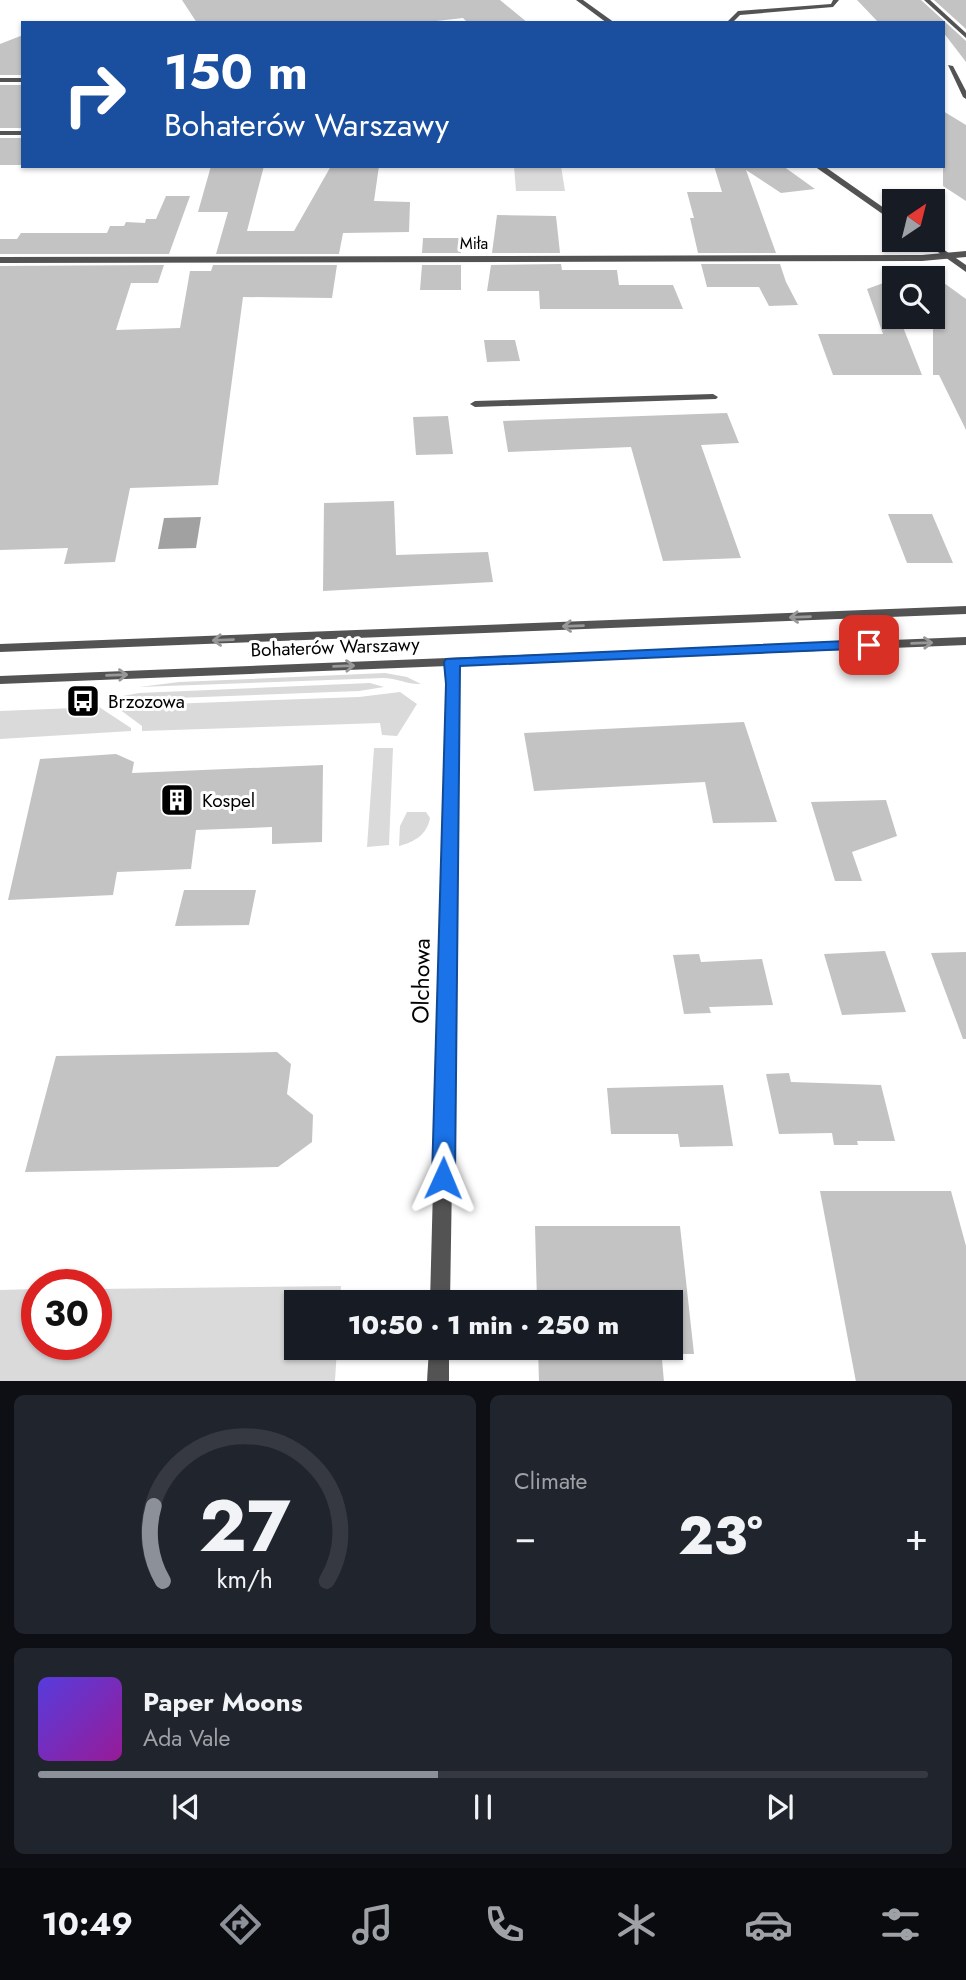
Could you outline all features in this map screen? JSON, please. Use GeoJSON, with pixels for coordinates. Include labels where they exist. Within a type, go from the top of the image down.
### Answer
{"type":"FeatureCollection","features":[{"type":"Feature","properties":{"kind":"street"},"geometry":{"type":"LineString","coordinates":[[579,0],[609,21]]}},
{"type":"Feature","properties":{"kind":"street"},"geometry":{"type":"LineString","coordinates":[[0,80],[21,80]]}},
{"type":"Feature","properties":{"kind":"street"},"geometry":{"type":"LineString","coordinates":[[0,133],[21,133]]}},
{"type":"Feature","properties":{"kind":"street"},"geometry":{"type":"LineString","coordinates":[[821,168],[882,211]]}},
{"type":"Feature","properties":{"kind":"street"},"geometry":{"type":"LineString","coordinates":[[942,252],[966,269]]}},
{"type":"Feature","properties":{"kind":"street","name":"Miła"},"geometry":{"type":"LineString","coordinates":[[0,260],[966,254]]}},
{"type":"Feature","properties":{"kind":"street","name":"Bohaterów Warszawy"},"geometry":{"type":"LineString","coordinates":[[0,648],[966,610]]}},
{"type":"Feature","properties":{"kind":"street","name":"Bohaterów Warszawy"},"geometry":{"type":"LineString","coordinates":[[0,680],[966,641]]}},
{"type":"Feature","properties":{"kind":"street","name":"Olchowa"},"geometry":{"type":"LineString","coordinates":[[440,1290],[453,739],[452,662]]}},
{"type":"Feature","properties":{"kind":"street"},"geometry":{"type":"LineString","coordinates":[[438,1381],[439,1360]]}},
{"type":"Feature","properties":{"kind":"lane"},"geometry":{"type":"LineString","coordinates":[[731,21],[737,13],[833,5],[836,0]]}},
{"type":"Feature","properties":{"kind":"lane"},"geometry":{"type":"LineString","coordinates":[[927,0],[966,36]]}},
{"type":"Feature","properties":{"kind":"lane"},"geometry":{"type":"LineString","coordinates":[[950,66],[966,97]]}},
{"type":"Feature","properties":{"kind":"lane"},"geometry":{"type":"LineString","coordinates":[[475,404],[713,397]]}},
{"type":"Feature","properties":{"kind":"shaded area"},"geometry":{"type":"Polygon","coordinates":[[[514,168],[561,168],[565,191],[516,191],[514,168]]]}},
{"type":"Feature","properties":{"kind":"shaded area"},"geometry":{"type":"Polygon","coordinates":[[[201,517],[196,548],[158,549],[164,518],[201,517]]]}},
{"type":"Feature","properties":{"kind":"shaded area"},"geometry":{"type":"Polygon","coordinates":[[[385,673],[407,677],[421,684],[383,678],[139,687],[179,682],[385,673]]]}},
{"type":"Feature","properties":{"kind":"shaded area"},"geometry":{"type":"Polygon","coordinates":[[[370,683],[384,687],[359,691],[122,700],[123,696],[139,693],[370,683]]]}},
{"type":"Feature","properties":{"kind":"shaded area"},"geometry":{"type":"Polygon","coordinates":[[[400,692],[417,704],[397,736],[382,735],[380,723],[142,731],[142,726],[115,706],[359,697],[400,692]]]}},
{"type":"Feature","properties":{"kind":"shaded area"},"geometry":{"type":"Polygon","coordinates":[[[99,707],[131,728],[131,731],[0,739],[0,711],[99,707]]]}},
{"type":"Feature","properties":{"kind":"shaded area"},"geometry":{"type":"Polygon","coordinates":[[[374,748],[393,748],[389,845],[367,847],[374,748]]]}},
{"type":"Feature","properties":{"kind":"shaded area"},"geometry":{"type":"Polygon","coordinates":[[[407,812],[426,812],[430,818],[419,837],[399,846],[400,826],[407,812]]]}},
{"type":"Feature","properties":{"kind":"shaded area"},"geometry":{"type":"Polygon","coordinates":[[[341,1286],[341,1290],[284,1290],[284,1360],[336,1360],[335,1381],[0,1381],[0,1290],[21,1289],[21,1360],[112,1360],[112,1289],[341,1286]]]}},
{"type":"Feature","properties":{"kind":"building"},"geometry":{"type":"Polygon","coordinates":[[[182,0],[500,0],[526,21],[466,21],[463,18],[437,21],[196,21],[182,0]]]}},
{"type":"Feature","properties":{"kind":"building"},"geometry":{"type":"Polygon","coordinates":[[[857,0],[921,0],[944,21],[877,21],[857,0]]]}},
{"type":"Feature","properties":{"kind":"building"},"geometry":{"type":"Polygon","coordinates":[[[934,0],[966,0],[966,29],[934,0]]]}},
{"type":"Feature","properties":{"kind":"building"},"geometry":{"type":"Polygon","coordinates":[[[945,22],[966,41],[966,62],[945,35],[945,22]]]}},
{"type":"Feature","properties":{"kind":"building"},"geometry":{"type":"Polygon","coordinates":[[[21,36],[21,75],[0,75],[0,44],[21,36]]]}},
{"type":"Feature","properties":{"kind":"building"},"geometry":{"type":"Polygon","coordinates":[[[0,85],[21,85],[21,128],[0,128],[0,85]]]}},
{"type":"Feature","properties":{"kind":"building"},"geometry":{"type":"Polygon","coordinates":[[[945,112],[966,125],[966,201],[943,186],[945,112]]]}},
{"type":"Feature","properties":{"kind":"building"},"geometry":{"type":"Polygon","coordinates":[[[0,138],[21,138],[21,165],[0,165],[0,138]]]}},
{"type":"Feature","properties":{"kind":"building"},"geometry":{"type":"Polygon","coordinates":[[[210,168],[263,168],[247,231],[294,231],[330,168],[379,168],[374,201],[410,202],[409,232],[343,233],[339,254],[216,254],[228,212],[198,212],[210,168]]]}},
{"type":"Feature","properties":{"kind":"building"},"geometry":{"type":"Polygon","coordinates":[[[715,168],[786,168],[815,189],[781,193],[746,170],[776,253],[698,253],[690,218],[694,218],[687,192],[722,192],[715,168]]]}},
{"type":"Feature","properties":{"kind":"building"},"geometry":{"type":"Polygon","coordinates":[[[166,196],[190,196],[169,254],[0,254],[0,239],[17,239],[21,233],[107,233],[110,226],[124,226],[126,222],[145,223],[146,219],[156,219],[166,196]]]}},
{"type":"Feature","properties":{"kind":"building"},"geometry":{"type":"Polygon","coordinates":[[[497,215],[556,216],[560,253],[492,253],[497,215]]]}},
{"type":"Feature","properties":{"kind":"building"},"geometry":{"type":"Polygon","coordinates":[[[423,238],[461,238],[461,253],[422,253],[423,238]]]}},
{"type":"Feature","properties":{"kind":"building"},"geometry":{"type":"Polygon","coordinates":[[[561,264],[562,270],[617,270],[619,285],[673,285],[683,309],[540,309],[539,291],[487,291],[491,265],[561,264]]]}},
{"type":"Feature","properties":{"kind":"building"},"geometry":{"type":"Polygon","coordinates":[[[701,264],[780,264],[798,305],[769,306],[759,287],[707,287],[701,264]]]}},
{"type":"Feature","properties":{"kind":"building"},"geometry":{"type":"Polygon","coordinates":[[[164,265],[158,283],[131,283],[116,330],[180,328],[190,271],[211,271],[213,265],[337,265],[332,298],[243,297],[218,485],[130,488],[115,562],[64,564],[68,548],[0,550],[0,266],[164,265]]]}},
{"type":"Feature","properties":{"kind":"building"},"geometry":{"type":"Polygon","coordinates":[[[422,265],[461,265],[461,290],[420,290],[422,265]]]}},
{"type":"Feature","properties":{"kind":"building"},"geometry":{"type":"Polygon","coordinates":[[[882,283],[882,329],[904,329],[922,375],[833,375],[818,334],[883,334],[867,289],[882,283]]]}},
{"type":"Feature","properties":{"kind":"building"},"geometry":{"type":"Polygon","coordinates":[[[945,284],[966,299],[966,430],[939,375],[933,375],[933,329],[945,329],[945,284]]]}},
{"type":"Feature","properties":{"kind":"building"},"geometry":{"type":"Polygon","coordinates":[[[484,340],[515,340],[520,361],[487,362],[484,340]]]}},
{"type":"Feature","properties":{"kind":"building"},"geometry":{"type":"Polygon","coordinates":[[[727,413],[739,443],[701,445],[741,558],[663,561],[631,447],[508,452],[503,421],[727,413]]]}},
{"type":"Feature","properties":{"kind":"building"},"geometry":{"type":"Polygon","coordinates":[[[448,416],[453,454],[416,455],[413,417],[448,416]]]}},
{"type":"Feature","properties":{"kind":"building"},"geometry":{"type":"Polygon","coordinates":[[[394,501],[396,555],[488,552],[493,582],[323,591],[324,503],[394,501]]]}},
{"type":"Feature","properties":{"kind":"building"},"geometry":{"type":"Polygon","coordinates":[[[888,514],[932,514],[953,563],[907,563],[888,514]]]}},
{"type":"Feature","properties":{"kind":"building"},"geometry":{"type":"Polygon","coordinates":[[[744,722],[777,822],[713,823],[705,782],[534,791],[524,733],[744,722]]]}},
{"type":"Feature","properties":{"kind":"building","name":"Kospel"},"geometry":{"type":"Polygon","coordinates":[[[116,754],[134,762],[132,773],[323,765],[322,842],[272,844],[272,827],[196,830],[191,869],[117,872],[113,895],[8,900],[40,759],[116,754]]]}},
{"type":"Feature","properties":{"kind":"building"},"geometry":{"type":"Polygon","coordinates":[[[886,800],[897,836],[852,852],[862,881],[835,881],[811,802],[886,800]]]}},
{"type":"Feature","properties":{"kind":"building"},"geometry":{"type":"Polygon","coordinates":[[[184,890],[256,890],[249,925],[175,926],[184,890]]]}},
{"type":"Feature","properties":{"kind":"building"},"geometry":{"type":"Polygon","coordinates":[[[885,951],[906,1012],[842,1015],[824,954],[885,951]]]}},
{"type":"Feature","properties":{"kind":"building"},"geometry":{"type":"Polygon","coordinates":[[[966,952],[966,1039],[963,1039],[931,953],[966,952]]]}},
{"type":"Feature","properties":{"kind":"building"},"geometry":{"type":"Polygon","coordinates":[[[699,954],[701,962],[762,959],[773,1005],[709,1007],[711,1013],[684,1014],[673,955],[699,954]]]}},
{"type":"Feature","properties":{"kind":"building"},"geometry":{"type":"Polygon","coordinates":[[[277,1052],[291,1064],[287,1094],[313,1115],[312,1142],[278,1167],[25,1172],[56,1056],[277,1052]]]}},
{"type":"Feature","properties":{"kind":"building"},"geometry":{"type":"Polygon","coordinates":[[[789,1073],[791,1082],[881,1085],[895,1141],[857,1141],[858,1145],[834,1145],[832,1133],[779,1134],[766,1074],[789,1073]]]}},
{"type":"Feature","properties":{"kind":"building"},"geometry":{"type":"Polygon","coordinates":[[[723,1085],[733,1146],[680,1147],[678,1134],[611,1134],[607,1088],[723,1085]]]}},
{"type":"Feature","properties":{"kind":"building"},"geometry":{"type":"Polygon","coordinates":[[[820,1191],[951,1191],[966,1246],[966,1381],[856,1381],[820,1191]]]}},
{"type":"Feature","properties":{"kind":"building"},"geometry":{"type":"Polygon","coordinates":[[[535,1226],[680,1226],[694,1354],[683,1354],[683,1290],[537,1290],[535,1226]]]}},
{"type":"Feature","properties":{"kind":"building"},"geometry":{"type":"Polygon","coordinates":[[[538,1360],[662,1360],[664,1381],[539,1381],[538,1360]]]}},
{"type":"Feature","properties":{"kind":"place","name":"Brzozowa"},"geometry":{"type":"Point","coordinates":[83,701]}},
{"type":"Feature","properties":{"kind":"place","name":"Kospel"},"geometry":{"type":"Point","coordinates":[177,800]}},
{"type":"Feature","properties":{"kind":"route"},"geometry":{"type":"LineString","coordinates":[[443,1178],[454,684],[452,662],[869,645]]}}]}
